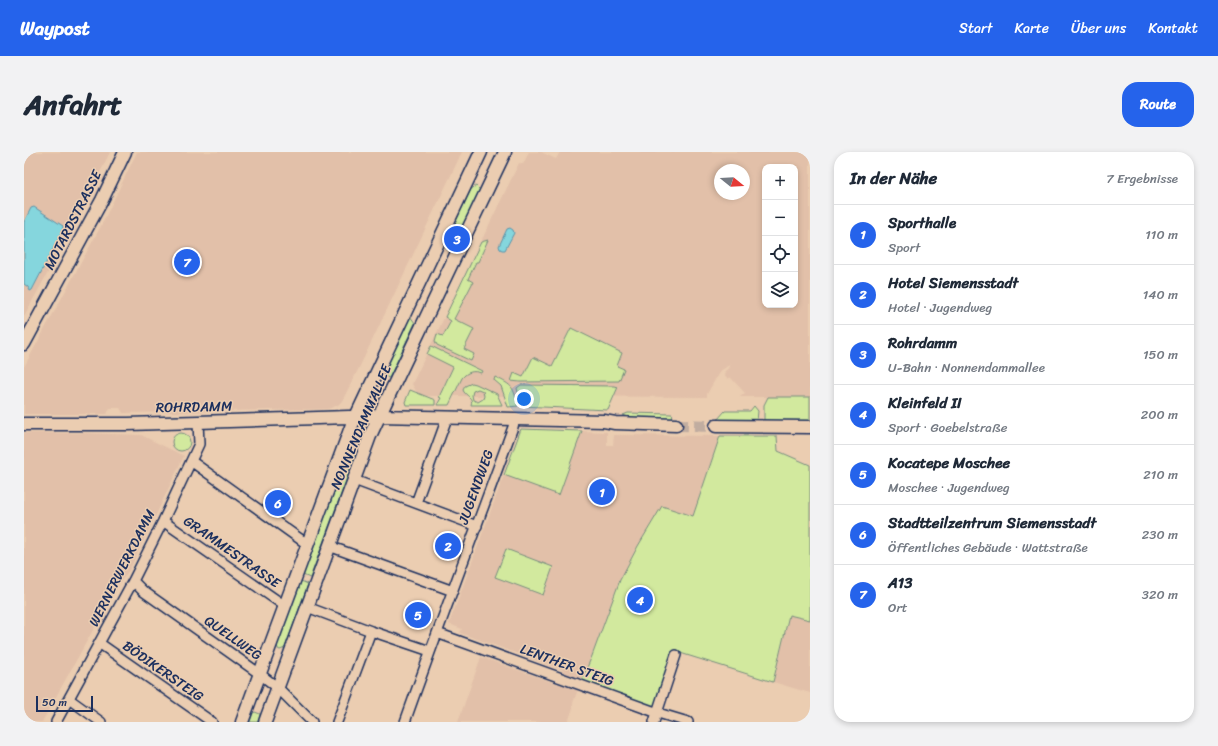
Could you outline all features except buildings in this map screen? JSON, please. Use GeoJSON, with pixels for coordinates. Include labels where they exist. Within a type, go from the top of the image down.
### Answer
{"type":"FeatureCollection","features":[{"type":"Feature","properties":{"kind":"main road","name":"MOTARDSTRASSE"},"geometry":{"type":"LineString","coordinates":[[24,344],[102,200],[125,152]]}},
{"type":"Feature","properties":{"kind":"main road","name":"NONNENDAMMALLEE"},"geometry":{"type":"LineString","coordinates":[[242,722],[355,417],[481,152]]}},
{"type":"Feature","properties":{"kind":"main road","name":"NONNENDAMMALLEE"},"geometry":{"type":"LineString","coordinates":[[265,722],[329,546],[379,416],[505,152]]}},
{"type":"Feature","properties":{"kind":"main road","name":"ROHRDAMM"},"geometry":{"type":"LineString","coordinates":[[24,424],[335,419],[379,416],[515,418],[676,425]]}},
{"type":"Feature","properties":{"kind":"main road"},"geometry":{"type":"LineString","coordinates":[[716,426],[810,427]]}},
{"type":"Feature","properties":{"kind":"street"},"geometry":{"type":"LineString","coordinates":[[416,503],[447,418]]}},
{"type":"Feature","properties":{"kind":"street","name":"JUGENDWEG"},"geometry":{"type":"LineString","coordinates":[[405,722],[515,418]]}},
{"type":"Feature","properties":{"kind":"street","name":"WERNERWERKDAMM"},"geometry":{"type":"LineString","coordinates":[[56,722],[133,581],[163,521],[199,444],[198,422]]}},
{"type":"Feature","properties":{"kind":"street"},"geometry":{"type":"LineString","coordinates":[[191,461],[307,544]]}},
{"type":"Feature","properties":{"kind":"street"},"geometry":{"type":"LineString","coordinates":[[354,480],[477,526]]}},
{"type":"Feature","properties":{"kind":"street","name":"GRAMMESTRASSE"},"geometry":{"type":"LineString","coordinates":[[163,521],[285,606]]}},
{"type":"Feature","properties":{"kind":"street"},"geometry":{"type":"LineString","coordinates":[[329,546],[453,591]]}},
{"type":"Feature","properties":{"kind":"street","name":"QUELLWEG"},"geometry":{"type":"LineString","coordinates":[[133,581],[143,591],[278,688],[312,722]]}},
{"type":"Feature","properties":{"kind":"street"},"geometry":{"type":"LineString","coordinates":[[307,607],[430,651]]}},
{"type":"Feature","properties":{"kind":"street"},"geometry":{"type":"LineString","coordinates":[[338,722],[371,631]]}},
{"type":"Feature","properties":{"kind":"street","name":"LENTHER STEIG"},"geometry":{"type":"LineString","coordinates":[[437,633],[688,722]]}},
{"type":"Feature","properties":{"kind":"street","name":"BÖDIKERSTEIG"},"geometry":{"type":"LineString","coordinates":[[99,644],[212,722]]}},
{"type":"Feature","properties":{"kind":"street"},"geometry":{"type":"LineString","coordinates":[[654,722],[676,655]]}},
{"type":"Feature","properties":{"kind":"street"},"geometry":{"type":"LineString","coordinates":[[69,699],[101,722]]}},
{"type":"Feature","properties":{"kind":"shaded area"},"geometry":{"type":"Polygon","coordinates":[[[24,152],[110,152],[77,220],[24,316],[24,152]]]}},
{"type":"Feature","properties":{"kind":"shaded area"},"geometry":{"type":"Polygon","coordinates":[[[137,152],[462,152],[360,366],[342,401],[338,405],[328,409],[123,413],[120,408],[110,408],[107,414],[24,414],[24,367],[101,226],[137,152]]]}},
{"type":"Feature","properties":{"kind":"shaded area"},"geometry":{"type":"Polygon","coordinates":[[[529,152],[541,152],[556,159],[560,152],[810,152],[810,397],[740,397],[745,393],[730,377],[728,379],[724,374],[731,364],[720,371],[707,394],[707,397],[419,396],[412,384],[519,163],[523,164],[529,152]]]}},
{"type":"Feature","properties":{"kind":"shaded area"},"geometry":{"type":"Polygon","coordinates":[[[521,429],[607,432],[607,445],[613,445],[614,435],[720,436],[693,517],[638,546],[620,580],[573,703],[573,708],[568,722],[458,722],[481,657],[558,684],[563,670],[460,633],[462,629],[449,624],[521,429]]]}},
{"type":"Feature","properties":{"kind":"shaded area"},"geometry":{"type":"Polygon","coordinates":[[[24,433],[141,435],[184,456],[130,569],[118,585],[42,722],[24,722],[24,433]]]}},
{"type":"Feature","properties":{"kind":"shaded area"},"geometry":{"type":"Polygon","coordinates":[[[789,615],[810,620],[810,693],[773,682],[789,615]]]}},
{"type":"Feature","properties":{"kind":"green space"},"geometry":{"type":"Polygon","coordinates":[[[476,186],[480,190],[450,252],[444,246],[471,189],[476,186]]]}},
{"type":"Feature","properties":{"kind":"green space"},"geometry":{"type":"Polygon","coordinates":[[[488,240],[468,279],[473,282],[454,319],[474,329],[464,349],[474,354],[471,361],[437,345],[435,341],[437,334],[443,336],[451,321],[445,317],[481,242],[488,240]]]}},
{"type":"Feature","properties":{"kind":"green space"},"geometry":{"type":"Polygon","coordinates":[[[410,316],[415,323],[389,378],[382,375],[410,316]]]}},
{"type":"Feature","properties":{"kind":"green space"},"geometry":{"type":"Polygon","coordinates":[[[571,328],[622,353],[617,366],[624,369],[619,381],[511,381],[514,373],[523,377],[533,357],[552,366],[571,328]]]}},
{"type":"Feature","properties":{"kind":"green space"},"geometry":{"type":"Polygon","coordinates":[[[431,346],[482,371],[481,373],[470,372],[462,378],[449,405],[437,405],[441,398],[439,397],[453,367],[427,354],[431,346]]]}},
{"type":"Feature","properties":{"kind":"green space"},"geometry":{"type":"Polygon","coordinates":[[[495,377],[512,388],[518,406],[508,407],[501,386],[494,380],[495,377]]]}},
{"type":"Feature","properties":{"kind":"green space"},"geometry":{"type":"Polygon","coordinates":[[[472,383],[476,384],[497,394],[502,405],[471,405],[472,402],[470,398],[463,390],[465,386],[472,383]],[[478,389],[473,391],[473,400],[478,402],[483,399],[483,391],[478,389]]]}},
{"type":"Feature","properties":{"kind":"green space"},"geometry":{"type":"Polygon","coordinates":[[[521,385],[618,387],[608,410],[521,406],[517,388],[521,385]]]}},
{"type":"Feature","properties":{"kind":"green space"},"geometry":{"type":"Polygon","coordinates":[[[410,390],[435,400],[435,405],[406,405],[405,402],[410,390]]]}},
{"type":"Feature","properties":{"kind":"green space"},"geometry":{"type":"Polygon","coordinates":[[[768,397],[810,397],[810,421],[764,421],[764,405],[768,397]]]}},
{"type":"Feature","properties":{"kind":"green space"},"geometry":{"type":"Polygon","coordinates":[[[754,406],[758,411],[757,421],[717,420],[725,411],[750,411],[754,406]]]}},
{"type":"Feature","properties":{"kind":"green space"},"geometry":{"type":"Polygon","coordinates":[[[628,413],[672,414],[673,417],[671,419],[631,418],[623,415],[628,413]]]}},
{"type":"Feature","properties":{"kind":"green space"},"geometry":{"type":"Polygon","coordinates":[[[521,429],[582,431],[559,495],[504,475],[521,429]]]}},
{"type":"Feature","properties":{"kind":"green space"},"geometry":{"type":"Polygon","coordinates":[[[181,433],[187,436],[190,442],[187,448],[181,451],[175,448],[172,442],[175,436],[181,433]]]}},
{"type":"Feature","properties":{"kind":"green space"},"geometry":{"type":"Polygon","coordinates":[[[720,436],[777,436],[778,451],[810,465],[810,620],[789,615],[773,682],[677,652],[658,713],[580,684],[620,580],[638,546],[662,506],[693,516],[720,436]]]}},
{"type":"Feature","properties":{"kind":"green space"},"geometry":{"type":"Polygon","coordinates":[[[351,451],[354,452],[355,456],[310,578],[303,575],[347,453],[351,451]]]}},
{"type":"Feature","properties":{"kind":"green space"},"geometry":{"type":"Polygon","coordinates":[[[506,549],[553,567],[543,595],[495,577],[506,549]]]}},
{"type":"Feature","properties":{"kind":"green space"},"geometry":{"type":"Polygon","coordinates":[[[301,581],[308,584],[285,648],[280,650],[278,649],[277,645],[301,581]]]}},
{"type":"Feature","properties":{"kind":"green space"},"geometry":{"type":"Polygon","coordinates":[[[255,712],[260,714],[258,722],[250,722],[253,713],[255,712]]]}},
{"type":"Feature","properties":{"kind":"water"},"geometry":{"type":"Polygon","coordinates":[[[34,207],[63,226],[63,230],[32,290],[30,291],[24,284],[24,222],[31,208],[34,207]]]}},
{"type":"Feature","properties":{"kind":"water"},"geometry":{"type":"Polygon","coordinates":[[[510,228],[514,233],[505,250],[502,250],[499,246],[507,229],[510,228]]]}},
{"type":"Feature","properties":{"kind":"tunnel"},"geometry":{"type":"LineString","coordinates":[[676,425],[716,426]]}},
{"type":"Feature","properties":{"kind":"place","name":"Rohrdamm"},"geometry":{"type":"Point","coordinates":[457,239]}},
{"type":"Feature","properties":{"kind":"place","name":"A13"},"geometry":{"type":"Point","coordinates":[187,262]}},
{"type":"Feature","properties":{"kind":"place","name":"Sporthalle"},"geometry":{"type":"Point","coordinates":[602,492]}},
{"type":"Feature","properties":{"kind":"place","name":"Stadtteilzentrum Siemensstadt"},"geometry":{"type":"Point","coordinates":[278,503]}},
{"type":"Feature","properties":{"kind":"place","name":"Hotel Siemensstadt"},"geometry":{"type":"Point","coordinates":[448,546]}},
{"type":"Feature","properties":{"kind":"place","name":"Kleinfeld II"},"geometry":{"type":"Point","coordinates":[640,600]}},
{"type":"Feature","properties":{"kind":"place","name":"Kocatepe Moschee"},"geometry":{"type":"Point","coordinates":[418,615]}}]}
